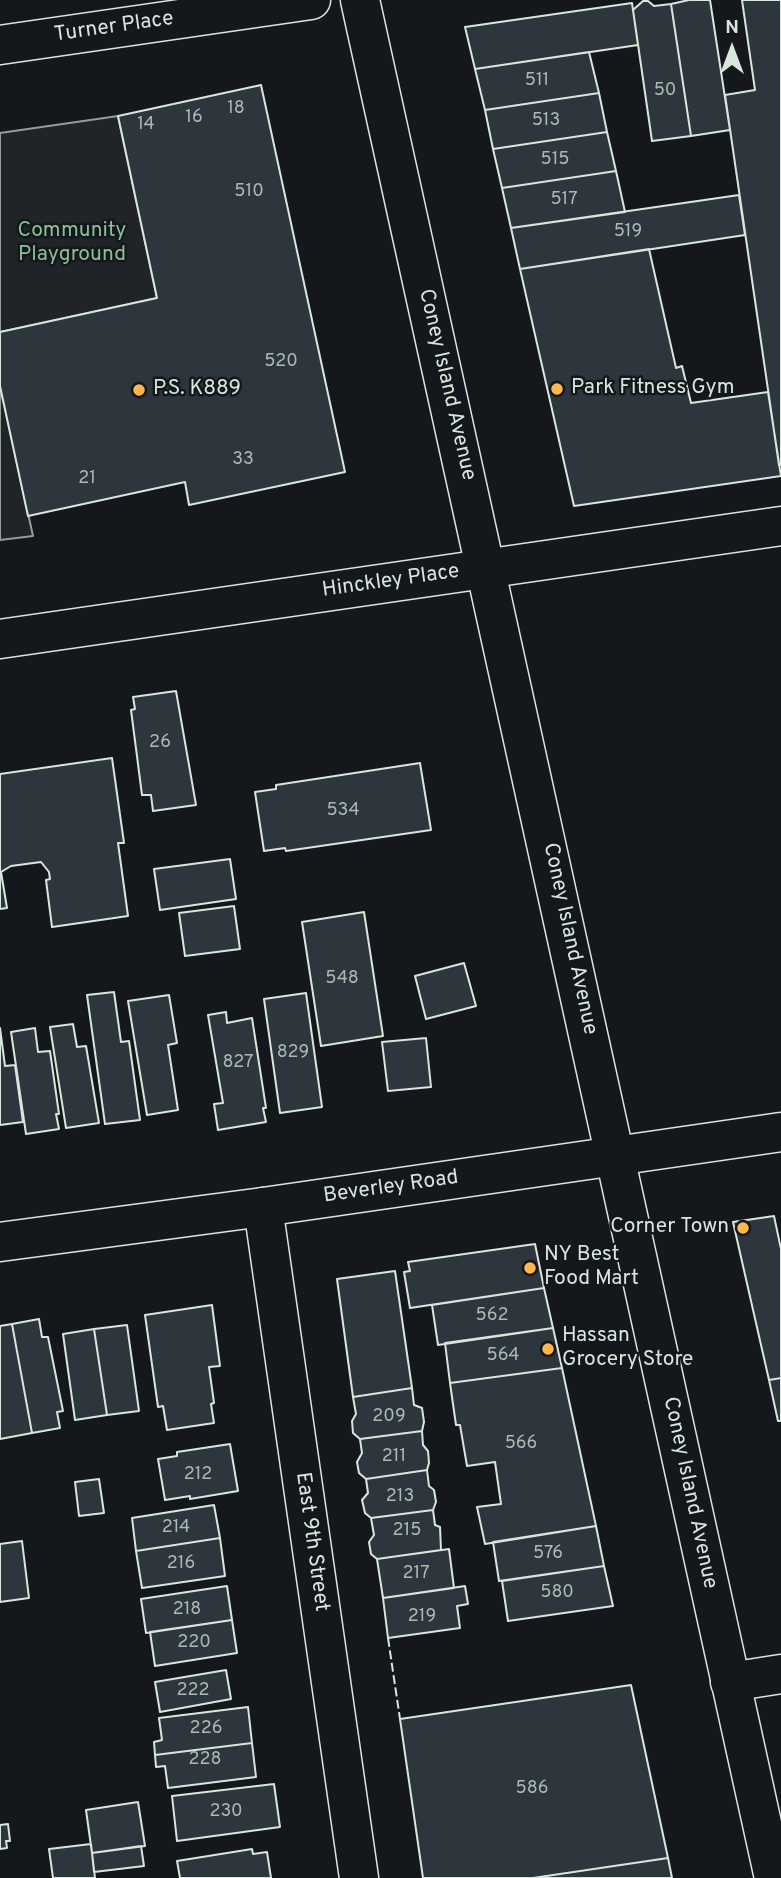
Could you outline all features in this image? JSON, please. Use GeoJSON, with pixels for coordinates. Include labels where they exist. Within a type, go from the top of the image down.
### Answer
{"type":"FeatureCollection","features":[{"type":"Feature","properties":{"kind":"street","name":"Turner Place"},"geometry":{"type":"LineString","coordinates":[[0,44],[311,0]]}},
{"type":"Feature","properties":{"kind":"street","name":"Coney Island Avenue"},"geometry":{"type":"LineString","coordinates":[[360,0],[774,1878]]}},
{"type":"Feature","properties":{"kind":"street","name":"Hinckley Place"},"geometry":{"type":"LineString","coordinates":[[0,639],[781,526]]}},
{"type":"Feature","properties":{"kind":"street","name":"Beverley Road"},"geometry":{"type":"LineString","coordinates":[[0,1242],[781,1132]]}},
{"type":"Feature","properties":{"kind":"street","name":"East 9th Street"},"geometry":{"type":"LineString","coordinates":[[263,1207],[359,1878]]}},
{"type":"Feature","properties":{"kind":"street"},"geometry":{"type":"LineString","coordinates":[[730,1682],[781,1674]]}},
{"type":"Feature","properties":{"kind":"green space","name":"Community Playground"},"geometry":{"type":"Polygon","coordinates":[[[118,116],[157,298],[0,332],[0,133],[118,116]]]}},
{"type":"Feature","properties":{"kind":"green space"},"geometry":{"type":"Polygon","coordinates":[[[0,386],[33,536],[0,540],[0,386]]]}},
{"type":"Feature","properties":{"kind":"building"},"geometry":{"type":"Polygon","coordinates":[[[689,0],[710,0],[730,130],[691,136],[671,4],[689,0]]]}},
{"type":"Feature","properties":{"kind":"building"},"geometry":{"type":"Polygon","coordinates":[[[742,0],[781,0],[781,465],[725,95],[755,90],[742,0]]]}},
{"type":"Feature","properties":{"kind":"building"},"geometry":{"type":"Polygon","coordinates":[[[643,1],[654,6],[671,4],[691,136],[652,141],[633,10],[643,1]]]}},
{"type":"Feature","properties":{"kind":"building"},"geometry":{"type":"Polygon","coordinates":[[[632,3],[638,45],[475,69],[465,27],[632,3]]]}},
{"type":"Feature","properties":{"kind":"building"},"geometry":{"type":"Polygon","coordinates":[[[589,52],[599,93],[485,110],[475,69],[589,52]]]}},
{"type":"Feature","properties":{"kind":"building"},"geometry":{"type":"Polygon","coordinates":[[[261,85],[345,472],[189,505],[185,482],[28,516],[0,386],[0,332],[157,298],[118,116],[261,85]]]}},
{"type":"Feature","properties":{"kind":"building"},"geometry":{"type":"Polygon","coordinates":[[[599,93],[607,132],[493,149],[485,110],[599,93]]]}},
{"type":"Feature","properties":{"kind":"building"},"geometry":{"type":"Polygon","coordinates":[[[607,132],[616,171],[502,188],[493,149],[607,132]]]}},
{"type":"Feature","properties":{"kind":"building"},"geometry":{"type":"Polygon","coordinates":[[[616,171],[625,212],[511,228],[502,188],[616,171]]]}},
{"type":"Feature","properties":{"kind":"building"},"geometry":{"type":"Polygon","coordinates":[[[739,195],[745,235],[520,269],[511,228],[739,195]]]}},
{"type":"Feature","properties":{"kind":"building"},"geometry":{"type":"Polygon","coordinates":[[[649,249],[676,368],[682,366],[691,403],[768,392],[781,476],[574,506],[520,269],[649,249]]]}},
{"type":"Feature","properties":{"kind":"building"},"geometry":{"type":"Polygon","coordinates":[[[176,691],[196,805],[153,811],[151,795],[142,795],[131,710],[135,709],[133,697],[176,691]]]}},
{"type":"Feature","properties":{"kind":"building"},"geometry":{"type":"Polygon","coordinates":[[[112,758],[124,843],[118,843],[128,916],[52,927],[46,880],[50,879],[49,872],[41,862],[11,866],[1,872],[7,908],[0,909],[0,774],[112,758]]]}},
{"type":"Feature","properties":{"kind":"building"},"geometry":{"type":"Polygon","coordinates":[[[420,763],[431,830],[286,851],[285,848],[264,851],[255,792],[276,789],[276,785],[420,763]]]}},
{"type":"Feature","properties":{"kind":"building"},"geometry":{"type":"Polygon","coordinates":[[[230,859],[236,899],[160,910],[154,869],[230,859]]]}},
{"type":"Feature","properties":{"kind":"building"},"geometry":{"type":"Polygon","coordinates":[[[234,906],[240,949],[185,956],[179,913],[234,906]]]}},
{"type":"Feature","properties":{"kind":"building"},"geometry":{"type":"Polygon","coordinates":[[[364,912],[383,1036],[321,1046],[302,922],[364,912]]]}},
{"type":"Feature","properties":{"kind":"building"},"geometry":{"type":"Polygon","coordinates":[[[464,963],[476,1006],[426,1019],[415,976],[464,963]]]}},
{"type":"Feature","properties":{"kind":"building"},"geometry":{"type":"Polygon","coordinates":[[[114,992],[121,1042],[129,1041],[140,1120],[105,1124],[87,995],[114,992]]]}},
{"type":"Feature","properties":{"kind":"building"},"geometry":{"type":"Polygon","coordinates":[[[306,993],[322,1107],[280,1113],[264,999],[306,993]]]}},
{"type":"Feature","properties":{"kind":"building"},"geometry":{"type":"Polygon","coordinates":[[[169,995],[177,1043],[168,1045],[178,1110],[147,1115],[128,1001],[169,995]]]}},
{"type":"Feature","properties":{"kind":"building"},"geometry":{"type":"Polygon","coordinates":[[[226,1012],[227,1023],[252,1018],[266,1122],[218,1130],[214,1104],[223,1103],[208,1015],[226,1012]]]}},
{"type":"Feature","properties":{"kind":"building"},"geometry":{"type":"Polygon","coordinates":[[[73,1024],[77,1047],[86,1046],[99,1123],[66,1128],[50,1027],[73,1024]]]}},
{"type":"Feature","properties":{"kind":"building"},"geometry":{"type":"Polygon","coordinates":[[[0,1028],[5,1066],[15,1065],[23,1122],[0,1125],[0,1028]]]}},
{"type":"Feature","properties":{"kind":"building"},"geometry":{"type":"Polygon","coordinates":[[[35,1028],[38,1052],[50,1051],[59,1129],[26,1134],[11,1032],[35,1028]]]}},
{"type":"Feature","properties":{"kind":"building"},"geometry":{"type":"Polygon","coordinates":[[[426,1038],[431,1087],[388,1091],[382,1042],[426,1038]]]}},
{"type":"Feature","properties":{"kind":"building"},"geometry":{"type":"Polygon","coordinates":[[[774,1216],[781,1249],[781,1378],[769,1380],[733,1222],[774,1216]]]}},
{"type":"Feature","properties":{"kind":"building"},"geometry":{"type":"Polygon","coordinates":[[[535,1244],[544,1288],[410,1308],[404,1272],[410,1271],[408,1262],[535,1244]]]}},
{"type":"Feature","properties":{"kind":"building"},"geometry":{"type":"Polygon","coordinates":[[[395,1271],[412,1388],[353,1397],[337,1279],[395,1271]]]}},
{"type":"Feature","properties":{"kind":"building"},"geometry":{"type":"Polygon","coordinates":[[[544,1288],[553,1328],[438,1345],[432,1305],[544,1288]]]}},
{"type":"Feature","properties":{"kind":"building"},"geometry":{"type":"Polygon","coordinates":[[[212,1305],[220,1366],[209,1367],[214,1423],[167,1430],[163,1406],[158,1407],[145,1315],[212,1305]]]}},
{"type":"Feature","properties":{"kind":"building"},"geometry":{"type":"Polygon","coordinates":[[[39,1319],[42,1337],[48,1337],[63,1411],[57,1412],[60,1428],[32,1433],[12,1324],[39,1319]]]}},
{"type":"Feature","properties":{"kind":"building"},"geometry":{"type":"Polygon","coordinates":[[[12,1324],[32,1433],[0,1439],[0,1326],[12,1324]]]}},
{"type":"Feature","properties":{"kind":"building"},"geometry":{"type":"Polygon","coordinates":[[[127,1325],[139,1411],[107,1415],[94,1329],[127,1325]]]}},
{"type":"Feature","properties":{"kind":"building"},"geometry":{"type":"Polygon","coordinates":[[[553,1328],[562,1368],[450,1383],[445,1343],[553,1328]]]}},
{"type":"Feature","properties":{"kind":"building"},"geometry":{"type":"Polygon","coordinates":[[[94,1329],[107,1415],[75,1420],[63,1334],[94,1329]]]}},
{"type":"Feature","properties":{"kind":"building"},"geometry":{"type":"Polygon","coordinates":[[[562,1368],[596,1526],[485,1544],[477,1507],[501,1504],[495,1462],[467,1466],[460,1425],[456,1425],[450,1383],[562,1368]]]}},
{"type":"Feature","properties":{"kind":"building"},"geometry":{"type":"Polygon","coordinates":[[[781,1378],[781,1421],[778,1421],[769,1380],[781,1378]]]}},
{"type":"Feature","properties":{"kind":"building"},"geometry":{"type":"Polygon","coordinates":[[[412,1388],[414,1405],[422,1408],[422,1431],[360,1439],[353,1433],[352,1421],[356,1414],[353,1397],[412,1388]]]}},
{"type":"Feature","properties":{"kind":"building"},"geometry":{"type":"Polygon","coordinates":[[[422,1431],[423,1445],[428,1451],[427,1470],[366,1479],[359,1473],[357,1462],[362,1453],[360,1439],[422,1431]]]}},
{"type":"Feature","properties":{"kind":"building"},"geometry":{"type":"Polygon","coordinates":[[[230,1444],[238,1491],[165,1500],[158,1459],[177,1456],[177,1452],[230,1444]]]}},
{"type":"Feature","properties":{"kind":"building"},"geometry":{"type":"Polygon","coordinates":[[[427,1470],[429,1486],[434,1490],[436,1502],[433,1510],[371,1518],[365,1513],[362,1500],[368,1493],[366,1479],[427,1470]]]}},
{"type":"Feature","properties":{"kind":"building"},"geometry":{"type":"Polygon","coordinates":[[[99,1479],[104,1513],[79,1516],[75,1482],[99,1479]]]}},
{"type":"Feature","properties":{"kind":"building"},"geometry":{"type":"Polygon","coordinates":[[[214,1505],[220,1538],[136,1551],[132,1518],[214,1505]]]}},
{"type":"Feature","properties":{"kind":"building"},"geometry":{"type":"Polygon","coordinates":[[[433,1510],[435,1525],[440,1527],[441,1550],[377,1559],[371,1554],[369,1542],[374,1535],[371,1518],[433,1510]]]}},
{"type":"Feature","properties":{"kind":"building"},"geometry":{"type":"Polygon","coordinates":[[[596,1526],[604,1566],[499,1581],[493,1542],[596,1526]]]}},
{"type":"Feature","properties":{"kind":"building"},"geometry":{"type":"Polygon","coordinates":[[[220,1538],[225,1576],[142,1588],[136,1551],[220,1538]]]}},
{"type":"Feature","properties":{"kind":"building"},"geometry":{"type":"Polygon","coordinates":[[[22,1541],[29,1598],[0,1602],[0,1544],[22,1541]]]}},
{"type":"Feature","properties":{"kind":"building"},"geometry":{"type":"Polygon","coordinates":[[[449,1549],[454,1588],[383,1598],[377,1559],[449,1549]]]}},
{"type":"Feature","properties":{"kind":"building"},"geometry":{"type":"Polygon","coordinates":[[[604,1566],[613,1606],[508,1621],[502,1581],[604,1566]]]}},
{"type":"Feature","properties":{"kind":"building"},"geometry":{"type":"Polygon","coordinates":[[[227,1586],[232,1620],[146,1633],[141,1599],[227,1586]]]}},
{"type":"Feature","properties":{"kind":"building"},"geometry":{"type":"Polygon","coordinates":[[[465,1586],[468,1604],[457,1606],[460,1628],[388,1638],[383,1598],[465,1586]]]}},
{"type":"Feature","properties":{"kind":"building"},"geometry":{"type":"Polygon","coordinates":[[[232,1620],[237,1653],[155,1666],[150,1632],[232,1620]]]}},
{"type":"Feature","properties":{"kind":"building"},"geometry":{"type":"Polygon","coordinates":[[[226,1670],[231,1699],[160,1712],[155,1682],[226,1670]]]}},
{"type":"Feature","properties":{"kind":"building"},"geometry":{"type":"Polygon","coordinates":[[[631,1685],[668,1858],[533,1878],[423,1878],[400,1719],[631,1685]]]}},
{"type":"Feature","properties":{"kind":"building"},"geometry":{"type":"Polygon","coordinates":[[[248,1707],[252,1743],[155,1755],[154,1742],[162,1740],[159,1718],[248,1707]]]}},
{"type":"Feature","properties":{"kind":"building"},"geometry":{"type":"Polygon","coordinates":[[[252,1743],[256,1777],[168,1788],[165,1766],[156,1767],[155,1755],[252,1743]]]}},
{"type":"Feature","properties":{"kind":"building"},"geometry":{"type":"Polygon","coordinates":[[[274,1784],[280,1827],[177,1841],[172,1796],[274,1784]]]}},
{"type":"Feature","properties":{"kind":"building"},"geometry":{"type":"Polygon","coordinates":[[[138,1802],[145,1846],[92,1853],[86,1810],[138,1802]]]}},
{"type":"Feature","properties":{"kind":"building"},"geometry":{"type":"Polygon","coordinates":[[[8,1824],[10,1841],[6,1841],[7,1848],[0,1849],[0,1825],[8,1824]]]}},
{"type":"Feature","properties":{"kind":"building"},"geometry":{"type":"Polygon","coordinates":[[[91,1844],[95,1878],[53,1878],[49,1849],[91,1844]]]}},
{"type":"Feature","properties":{"kind":"building"},"geometry":{"type":"Polygon","coordinates":[[[141,1846],[144,1866],[94,1872],[92,1853],[141,1846]]]}},
{"type":"Feature","properties":{"kind":"building"},"geometry":{"type":"Polygon","coordinates":[[[252,1849],[253,1854],[267,1852],[271,1878],[180,1878],[177,1861],[252,1849]]]}},
{"type":"Feature","properties":{"kind":"building"},"geometry":{"type":"Polygon","coordinates":[[[668,1858],[672,1878],[533,1878],[668,1858]]]}},
{"type":"Feature","properties":{"kind":"fence"},"geometry":{"type":"LineString","coordinates":[[388,1638],[400,1719]]}},
{"type":"Feature","properties":{"kind":"place","name":"Park Fitness Gym"},"geometry":{"type":"Point","coordinates":[557,389]}},
{"type":"Feature","properties":{"kind":"place","name":"P.S. K889"},"geometry":{"type":"Point","coordinates":[139,390]}},
{"type":"Feature","properties":{"kind":"place","name":"Corner Town"},"geometry":{"type":"Point","coordinates":[743,1228]}},
{"type":"Feature","properties":{"kind":"place","name":"NY Best Food Mart"},"geometry":{"type":"Point","coordinates":[530,1268]}},
{"type":"Feature","properties":{"kind":"place","name":"Hassan Grocery Store"},"geometry":{"type":"Point","coordinates":[548,1349]}}]}
